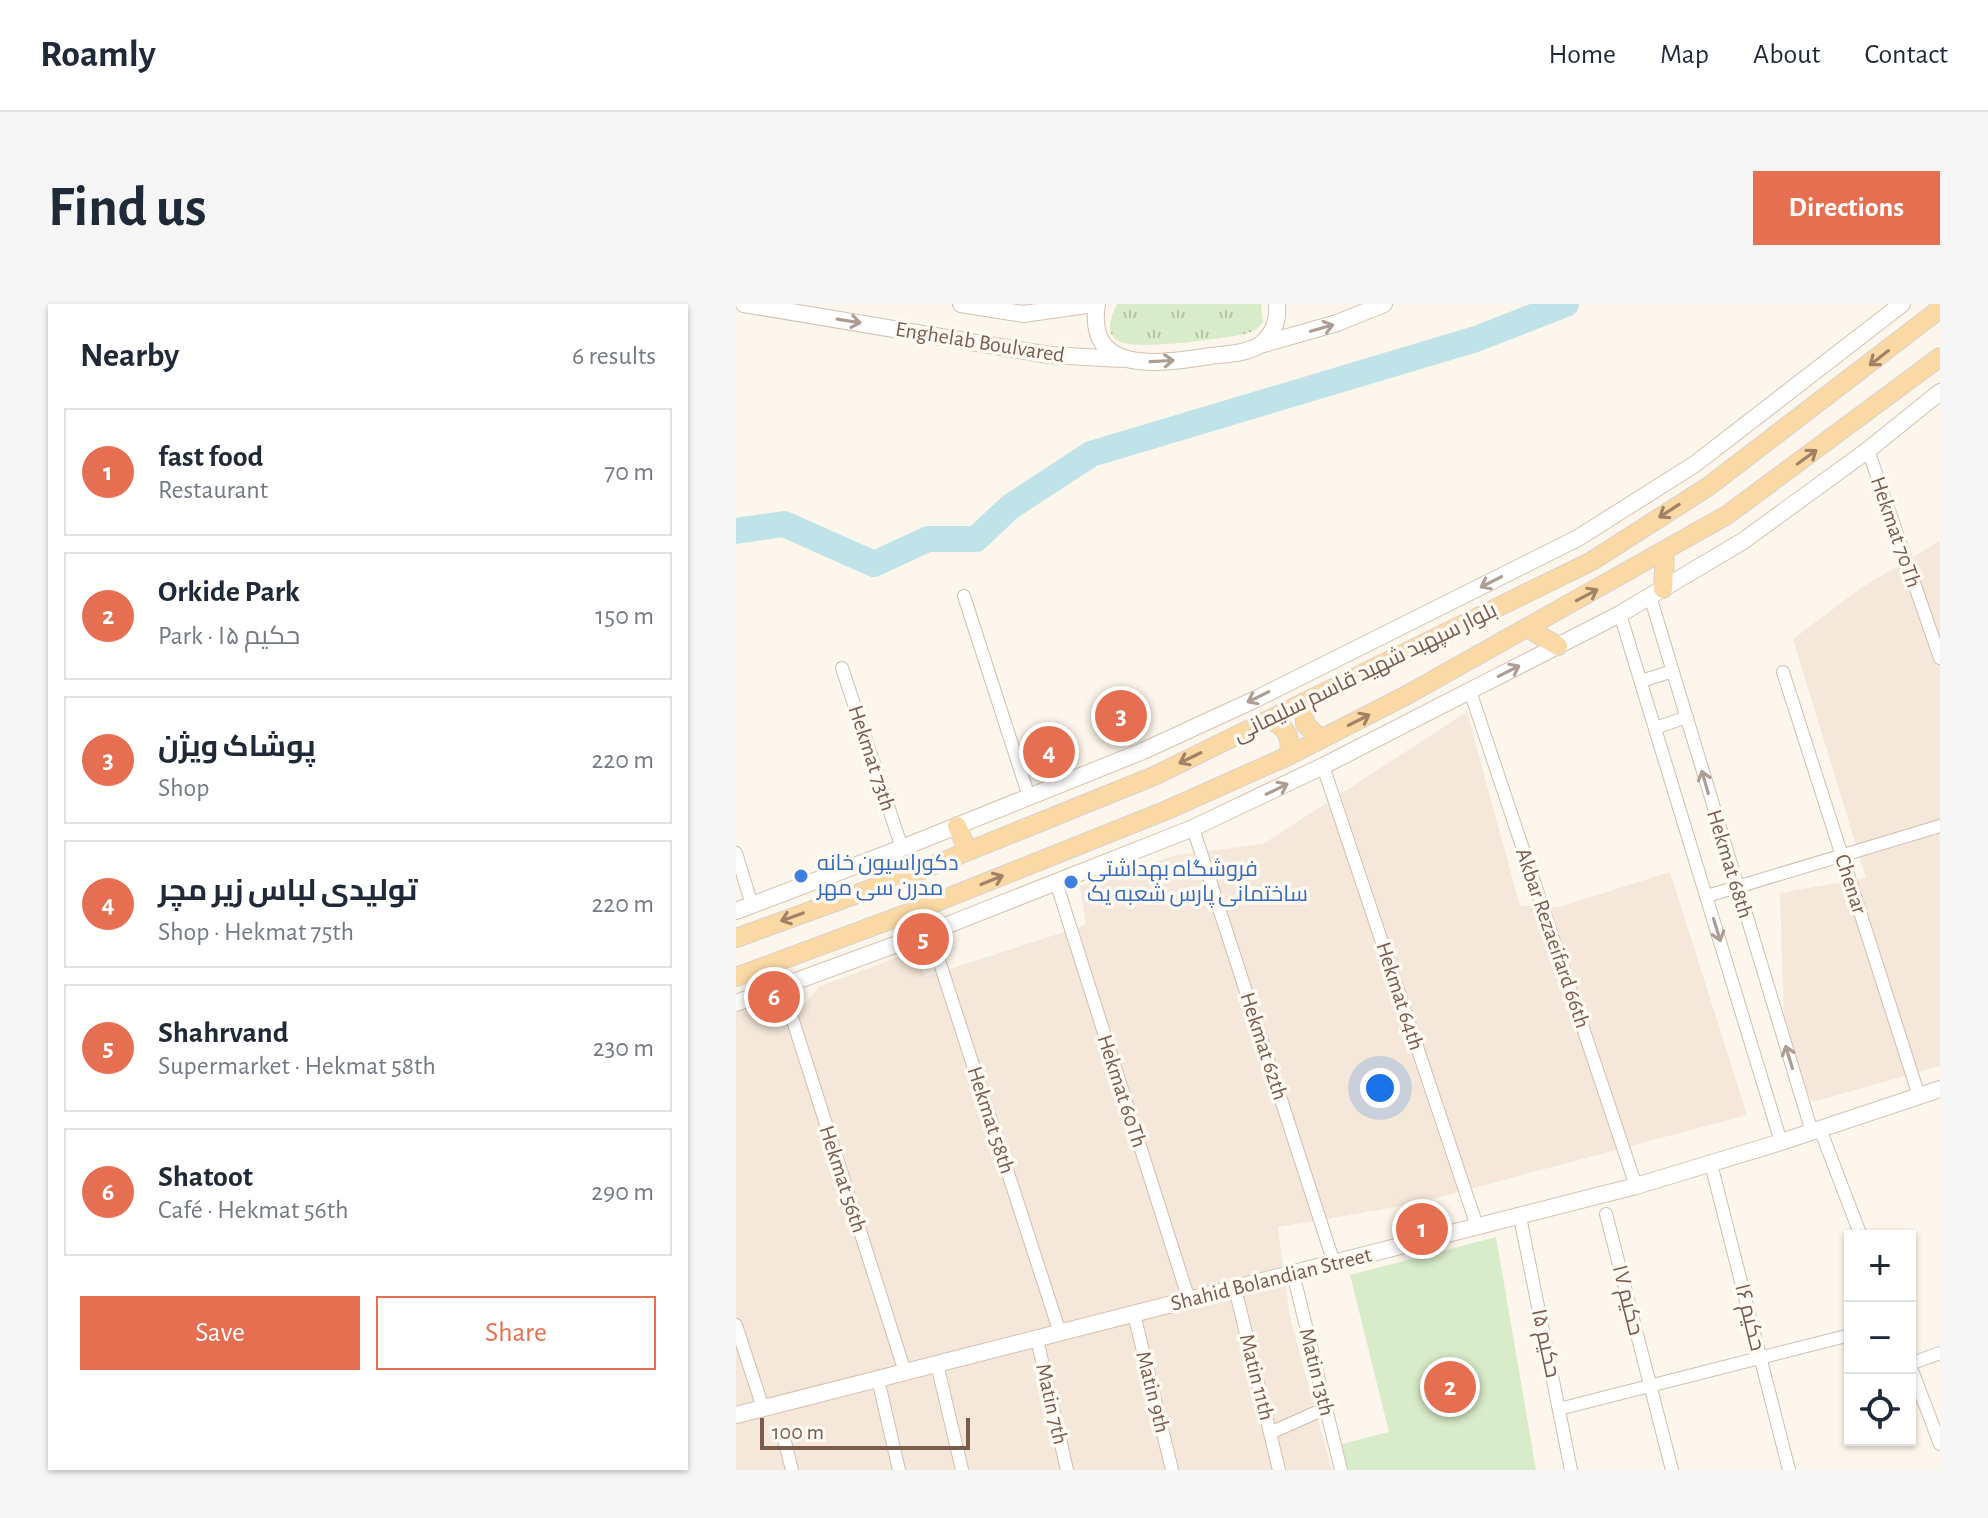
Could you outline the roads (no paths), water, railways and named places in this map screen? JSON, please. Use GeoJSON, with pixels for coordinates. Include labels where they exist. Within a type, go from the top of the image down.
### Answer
{"type":"FeatureCollection","features":[{"type":"Feature","properties":{"kind":"main road","name":"بلوار سپهبد شهید قاسم سلیمانی"},"geometry":{"type":"LineString","coordinates":[[736,938],[968,851],[1154,776],[1592,561],[1709,486],[1939,309]]}},
{"type":"Feature","properties":{"kind":"main road","name":"بلوار سپهبد شهید قاسم سلیمانی"},"geometry":{"type":"LineString","coordinates":[[736,977],[922,908],[1167,810],[1288,756],[1407,695],[1727,515],[1940,357]]}},
{"type":"Feature","properties":{"kind":"main road"},"geometry":{"type":"LineString","coordinates":[[1656,593],[1665,551]]}},
{"type":"Feature","properties":{"kind":"main road"},"geometry":{"type":"LineString","coordinates":[[1527,628],[1558,646]]}},
{"type":"Feature","properties":{"kind":"main road"},"geometry":{"type":"LineString","coordinates":[[1304,702],[1305,724],[1321,739]]}},
{"type":"Feature","properties":{"kind":"main road"},"geometry":{"type":"LineString","coordinates":[[1268,720],[1279,724],[1287,733],[1291,744],[1288,756]]}},
{"type":"Feature","properties":{"kind":"main road"},"geometry":{"type":"LineString","coordinates":[[957,826],[968,851]]}},
{"type":"Feature","properties":{"kind":"street","name":"Enghelab Boulvared"},"geometry":{"type":"LineString","coordinates":[[744,304],[1049,355],[1132,362],[1191,359],[1249,350],[1337,323],[1384,304]]}},
{"type":"Feature","properties":{"kind":"street","name":"Enghelab Boulvared"},"geometry":{"type":"LineString","coordinates":[[961,304],[1023,314],[1095,304]]}},
{"type":"Feature","properties":{"kind":"street"},"geometry":{"type":"LineString","coordinates":[[1095,304],[1099,336],[1112,353],[1122,359]]}},
{"type":"Feature","properties":{"kind":"street"},"geometry":{"type":"LineString","coordinates":[[1259,345],[1273,329],[1277,304]]}},
{"type":"Feature","properties":{"kind":"street"},"geometry":{"type":"LineString","coordinates":[[736,853],[744,908],[1143,751],[1256,699],[1578,538],[1695,464],[1902,304]]}},
{"type":"Feature","properties":{"kind":"street"},"geometry":{"type":"LineString","coordinates":[[736,1003],[930,932],[1193,828],[1323,766],[1620,614],[1743,541],[1868,450],[1940,392]]}},
{"type":"Feature","properties":{"kind":"street","name":"Hekmat 70Th"},"geometry":{"type":"LineString","coordinates":[[1868,450],[1940,658]]}},
{"type":"Feature","properties":{"kind":"street","name":"Hekmat 68th"},"geometry":{"type":"LineString","coordinates":[[1656,593],[1673,671],[1736,888],[1816,1130],[1858,1230]]}},
{"type":"Feature","properties":{"kind":"street"},"geometry":{"type":"LineString","coordinates":[[964,596],[1029,797]]}},
{"type":"Feature","properties":{"kind":"street","name":"Hekmat 68th"},"geometry":{"type":"LineString","coordinates":[[1620,614],[1781,1142]]}},
{"type":"Feature","properties":{"kind":"street","name":"Hekmat 73th"},"geometry":{"type":"LineString","coordinates":[[842,668],[902,848]]}},
{"type":"Feature","properties":{"kind":"street"},"geometry":{"type":"LineString","coordinates":[[1641,681],[1673,671]]}},
{"type":"Feature","properties":{"kind":"street","name":"Chenar"},"geometry":{"type":"LineString","coordinates":[[1783,672],[1919,1096]]}},
{"type":"Feature","properties":{"kind":"street","name":"Akbar Rezaeifard 66th"},"geometry":{"type":"LineString","coordinates":[[1470,691],[1636,1186]]}},
{"type":"Feature","properties":{"kind":"street"},"geometry":{"type":"LineString","coordinates":[[1655,728],[1687,717]]}},
{"type":"Feature","properties":{"kind":"street","name":"Hekmat 64th"},"geometry":{"type":"LineString","coordinates":[[1323,766],[1477,1226]]}},
{"type":"Feature","properties":{"kind":"street"},"geometry":{"type":"LineString","coordinates":[[1707,896],[1940,826]]}},
{"type":"Feature","properties":{"kind":"street","name":"Hekmat 62th"},"geometry":{"type":"LineString","coordinates":[[1193,828],[1334,1263]]}},
{"type":"Feature","properties":{"kind":"street","name":"Hekmat 60Th"},"geometry":{"type":"LineString","coordinates":[[1056,882],[1189,1300]]}},
{"type":"Feature","properties":{"kind":"street","name":"Hekmat 58th"},"geometry":{"type":"LineString","coordinates":[[922,908],[1060,1333]]}},
{"type":"Feature","properties":{"kind":"street","name":"Hekmat 56th"},"geometry":{"type":"LineString","coordinates":[[782,986],[905,1372]]}},
{"type":"Feature","properties":{"kind":"street","name":"Shahid Bolandian Street"},"geometry":{"type":"LineString","coordinates":[[736,1415],[1636,1186],[1940,1089]]}},
{"type":"Feature","properties":{"kind":"street","name":"حکیم ۱۶"},"geometry":{"type":"LineString","coordinates":[[1711,1164],[1789,1470]]}},
{"type":"Feature","properties":{"kind":"street","name":"حکیم ۱۷"},"geometry":{"type":"LineString","coordinates":[[1606,1214],[1672,1470]]}},
{"type":"Feature","properties":{"kind":"street","name":"حکیم ۱۵"},"geometry":{"type":"LineString","coordinates":[[1520,1217],[1571,1470]]}},
{"type":"Feature","properties":{"kind":"street","name":"Matin 13th"},"geometry":{"type":"LineString","coordinates":[[1293,1273],[1341,1470]]}},
{"type":"Feature","properties":{"kind":"street","name":"Matin 11th"},"geometry":{"type":"LineString","coordinates":[[1235,1288],[1277,1469]]}},
{"type":"Feature","properties":{"kind":"street","name":"Matin 9th"},"geometry":{"type":"LineString","coordinates":[[1134,1314],[1172,1470]]}},
{"type":"Feature","properties":{"kind":"street"},"geometry":{"type":"LineString","coordinates":[[736,1325],[763,1408]]}},
{"type":"Feature","properties":{"kind":"street"},"geometry":{"type":"LineString","coordinates":[[1559,1409],[1844,1337]]}},
{"type":"Feature","properties":{"kind":"street","name":"Matin 7th"},"geometry":{"type":"LineString","coordinates":[[1037,1339],[1067,1470]]}},
{"type":"Feature","properties":{"kind":"street"},"geometry":{"type":"LineString","coordinates":[[1916,1363],[1940,1353]]}},
{"type":"Feature","properties":{"kind":"street"},"geometry":{"type":"LineString","coordinates":[[937,1364],[962,1470]]}},
{"type":"Feature","properties":{"kind":"street"},"geometry":{"type":"LineString","coordinates":[[1913,1374],[1940,1444]]}},
{"type":"Feature","properties":{"kind":"street"},"geometry":{"type":"LineString","coordinates":[[878,1379],[899,1470]]}},
{"type":"Feature","properties":{"kind":"street"},"geometry":{"type":"LineString","coordinates":[[1270,1433],[1326,1408]]}},
{"type":"Feature","properties":{"kind":"street"},"geometry":{"type":"LineString","coordinates":[[783,1434],[792,1470]]}},
{"type":"Feature","properties":{"kind":"waterway"},"geometry":{"type":"LineString","coordinates":[[736,531],[784,524],[874,564],[928,539],[976,539],[1010,507],[1091,454],[1476,339],[1566,304]]}},
{"type":"Feature","properties":{"kind":"place","name":"پوشاک ویژن"},"geometry":{"type":"Point","coordinates":[1121,716]}},
{"type":"Feature","properties":{"kind":"place","name":"تولیدی لباس زیر مچر"},"geometry":{"type":"Point","coordinates":[1049,752]}},
{"type":"Feature","properties":{"kind":"place","name":"دکوراسیون خانه مدرن سی مهر"},"geometry":{"type":"Point","coordinates":[801,876]}},
{"type":"Feature","properties":{"kind":"place","name":"فروشگاه بهداشتی ساختمانی پارس شعبه یک"},"geometry":{"type":"Point","coordinates":[1071,882]}},
{"type":"Feature","properties":{"kind":"place","name":"Shahrvand"},"geometry":{"type":"Point","coordinates":[923,939]}},
{"type":"Feature","properties":{"kind":"place","name":"Shatoot"},"geometry":{"type":"Point","coordinates":[774,997]}},
{"type":"Feature","properties":{"kind":"place","name":"fast food"},"geometry":{"type":"Point","coordinates":[1422,1229]}},
{"type":"Feature","properties":{"kind":"place","name":"Orkide Park"},"geometry":{"type":"Point","coordinates":[1450,1387]}}]}
